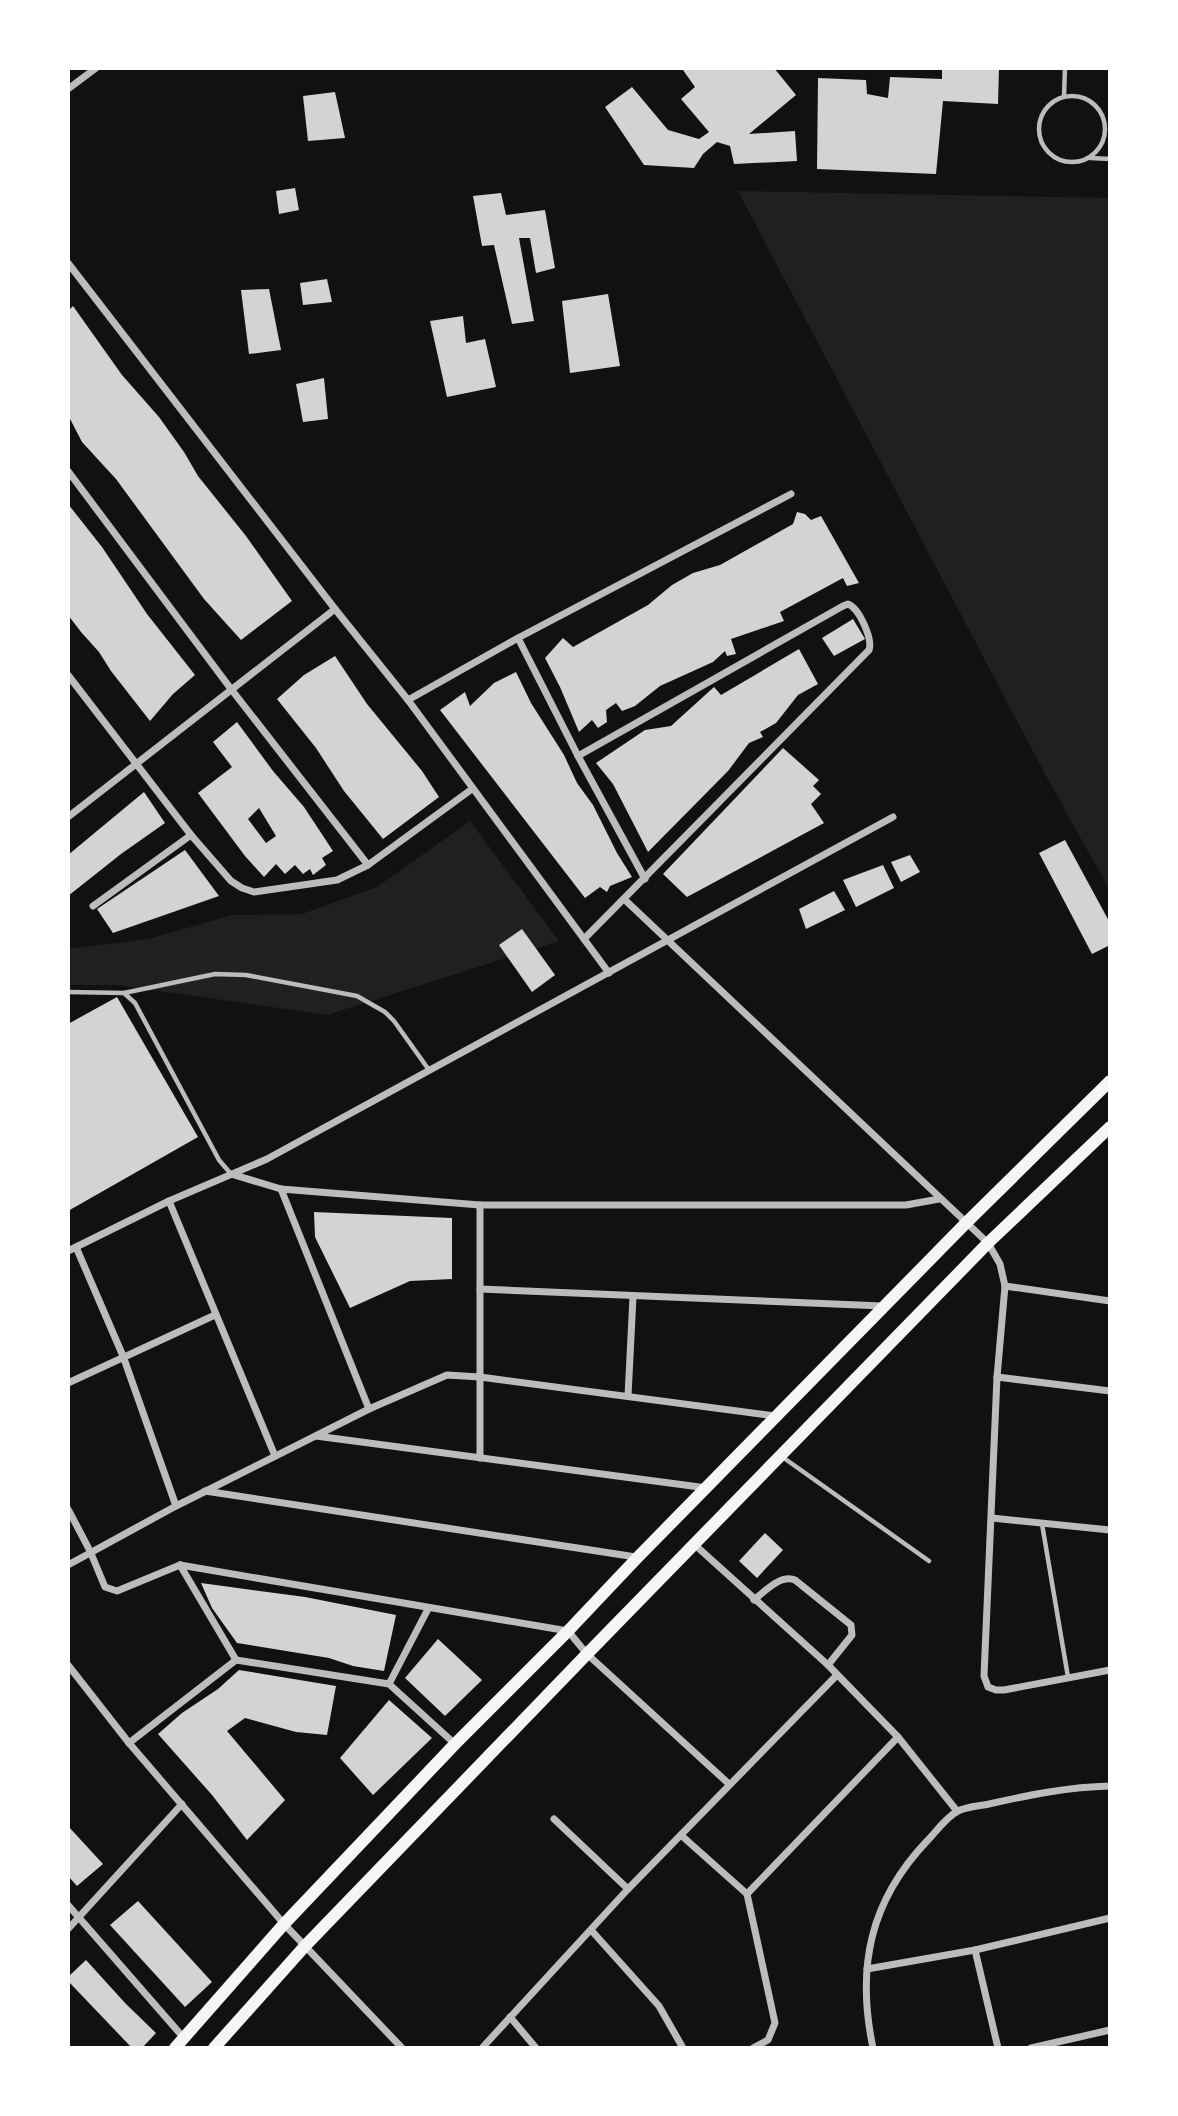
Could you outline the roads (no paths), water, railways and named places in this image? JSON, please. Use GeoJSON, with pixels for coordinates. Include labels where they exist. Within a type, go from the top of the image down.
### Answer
{"type":"FeatureCollection","features":[{"type":"Feature","properties":{"kind":"main road"},"geometry":{"type":"LineString","coordinates":[[179,2043],[284,1924],[455,1744],[884,1306],[1110,1081]]}},
{"type":"Feature","properties":{"kind":"main road"},"geometry":{"type":"LineString","coordinates":[[214,2048],[304,1946],[587,1654],[988,1243],[1110,1127]]}},
{"type":"Feature","properties":{"kind":"street"},"geometry":{"type":"LineString","coordinates":[[68,89],[96,68]]}},
{"type":"Feature","properties":{"kind":"street"},"geometry":{"type":"LineString","coordinates":[[68,263],[72,275],[408,700],[609,973]]}},
{"type":"Feature","properties":{"kind":"street"},"geometry":{"type":"LineString","coordinates":[[68,471],[231,690],[368,865]]}},
{"type":"Feature","properties":{"kind":"street"},"geometry":{"type":"LineString","coordinates":[[408,700],[518,638],[791,494]]}},
{"type":"Feature","properties":{"kind":"street"},"geometry":{"type":"LineString","coordinates":[[578,757],[848,604],[854,607],[871,641],[869,650],[584,939]]}},
{"type":"Feature","properties":{"kind":"street"},"geometry":{"type":"LineString","coordinates":[[68,817],[335,609]]}},
{"type":"Feature","properties":{"kind":"street"},"geometry":{"type":"LineString","coordinates":[[518,638],[578,757],[645,879]]}},
{"type":"Feature","properties":{"kind":"street"},"geometry":{"type":"LineString","coordinates":[[68,675],[191,835],[231,881],[254,892],[337,880],[368,865],[472,789]]}},
{"type":"Feature","properties":{"kind":"street"},"geometry":{"type":"LineString","coordinates":[[176,1506],[123,1356],[72,1249],[169,1201],[267,1159],[893,817]]}},
{"type":"Feature","properties":{"kind":"street"},"geometry":{"type":"LineString","coordinates":[[93,906],[191,835]]}},
{"type":"Feature","properties":{"kind":"street"},"geometry":{"type":"LineString","coordinates":[[624,899],[988,1243],[1000,1264],[1004,1286],[997,1377],[984,1666],[988,1687],[1004,1690],[1110,1670]]}},
{"type":"Feature","properties":{"kind":"street"},"geometry":{"type":"LineString","coordinates":[[231,1174],[281,1189],[480,1205],[906,1205],[939,1199]]}},
{"type":"Feature","properties":{"kind":"street"},"geometry":{"type":"LineString","coordinates":[[281,1189],[369,1409]]}},
{"type":"Feature","properties":{"kind":"street"},"geometry":{"type":"LineString","coordinates":[[169,1201],[275,1456]]}},
{"type":"Feature","properties":{"kind":"street"},"geometry":{"type":"LineString","coordinates":[[480,1205],[480,1458]]}},
{"type":"Feature","properties":{"kind":"street"},"geometry":{"type":"LineString","coordinates":[[1004,1286],[1110,1301]]}},
{"type":"Feature","properties":{"kind":"street"},"geometry":{"type":"LineString","coordinates":[[480,1289],[884,1306]]}},
{"type":"Feature","properties":{"kind":"street"},"geometry":{"type":"LineString","coordinates":[[628,1396],[633,1297]]}},
{"type":"Feature","properties":{"kind":"street"},"geometry":{"type":"LineString","coordinates":[[68,1383],[215,1315]]}},
{"type":"Feature","properties":{"kind":"street"},"geometry":{"type":"LineString","coordinates":[[68,1564],[205,1491],[369,1409],[447,1375],[777,1416]]}},
{"type":"Feature","properties":{"kind":"street"},"geometry":{"type":"LineString","coordinates":[[997,1377],[1110,1391]]}},
{"type":"Feature","properties":{"kind":"street"},"geometry":{"type":"LineString","coordinates":[[315,1436],[707,1488]]}},
{"type":"Feature","properties":{"kind":"street"},"geometry":{"type":"LineString","coordinates":[[205,1491],[637,1558]]}},
{"type":"Feature","properties":{"kind":"street"},"geometry":{"type":"LineString","coordinates":[[68,1509],[105,1587],[117,1591],[180,1565],[568,1631],[587,1654],[729,1784]]}},
{"type":"Feature","properties":{"kind":"street"},"geometry":{"type":"LineString","coordinates":[[992,1518],[1110,1530]]}},
{"type":"Feature","properties":{"kind":"street"},"geometry":{"type":"LineString","coordinates":[[695,1545],[828,1665],[898,1737],[957,1811]]}},
{"type":"Feature","properties":{"kind":"street"},"geometry":{"type":"LineString","coordinates":[[180,1565],[236,1660]]}},
{"type":"Feature","properties":{"kind":"street"},"geometry":{"type":"LineString","coordinates":[[754,1600],[782,1579],[789,1577],[851,1625],[852,1634],[828,1665]]}},
{"type":"Feature","properties":{"kind":"street"},"geometry":{"type":"LineString","coordinates":[[388,1684],[428,1609]]}},
{"type":"Feature","properties":{"kind":"street"},"geometry":{"type":"LineString","coordinates":[[129,1743],[236,1660],[388,1684],[455,1744]]}},
{"type":"Feature","properties":{"kind":"street"},"geometry":{"type":"LineString","coordinates":[[68,1664],[129,1743],[284,1924],[402,2048]]}},
{"type":"Feature","properties":{"kind":"street"},"geometry":{"type":"LineString","coordinates":[[482,2048],[628,1889],[837,1675]]}},
{"type":"Feature","properties":{"kind":"street"},"geometry":{"type":"LineString","coordinates":[[747,1894],[898,1737]]}},
{"type":"Feature","properties":{"kind":"street"},"geometry":{"type":"LineString","coordinates":[[873,2048],[867,2022],[867,1969],[876,1921],[889,1889],[911,1860],[957,1811],[1052,1790],[1110,1786]]}},
{"type":"Feature","properties":{"kind":"street"},"geometry":{"type":"LineString","coordinates":[[68,1929],[182,1804]]}},
{"type":"Feature","properties":{"kind":"street"},"geometry":{"type":"LineString","coordinates":[[554,1819],[628,1889]]}},
{"type":"Feature","properties":{"kind":"street"},"geometry":{"type":"LineString","coordinates":[[682,1836],[747,1894],[775,2022],[768,2040],[752,2048]]}},
{"type":"Feature","properties":{"kind":"street"},"geometry":{"type":"LineString","coordinates":[[68,1905],[179,2043]]}},
{"type":"Feature","properties":{"kind":"street"},"geometry":{"type":"LineString","coordinates":[[867,1969],[975,1950],[1110,1918]]}},
{"type":"Feature","properties":{"kind":"street"},"geometry":{"type":"LineString","coordinates":[[591,1930],[659,2006],[683,2048]]}},
{"type":"Feature","properties":{"kind":"street"},"geometry":{"type":"LineString","coordinates":[[975,1950],[998,2048]]}},
{"type":"Feature","properties":{"kind":"street"},"geometry":{"type":"LineString","coordinates":[[510,2017],[536,2048]]}},
{"type":"Feature","properties":{"kind":"street"},"geometry":{"type":"LineString","coordinates":[[1031,2048],[1110,2030]]}},
{"type":"Feature","properties":{"kind":"lane"},"geometry":{"type":"LineString","coordinates":[[1064,96],[1065,68]]}},
{"type":"Feature","properties":{"kind":"lane"},"geometry":{"type":"LineString","coordinates":[[1076,95],[1097,106],[1106,128],[1097,151],[1088,158],[1076,162],[1063,161],[1052,156],[1043,146],[1039,122],[1044,110],[1053,101],[1076,95]]}},
{"type":"Feature","properties":{"kind":"lane"},"geometry":{"type":"LineString","coordinates":[[1088,158],[1110,159]]}},
{"type":"Feature","properties":{"kind":"lane"},"geometry":{"type":"LineString","coordinates":[[68,992],[124,993],[215,974],[246,975],[357,996],[385,1012],[394,1021],[430,1071]]}},
{"type":"Feature","properties":{"kind":"lane"},"geometry":{"type":"LineString","coordinates":[[124,993],[135,1003],[219,1160],[231,1174]]}},
{"type":"Feature","properties":{"kind":"lane"},"geometry":{"type":"LineString","coordinates":[[781,1455],[929,1561]]}},
{"type":"Feature","properties":{"kind":"lane"},"geometry":{"type":"LineString","coordinates":[[1042,1523],[1069,1678]]}}]}
